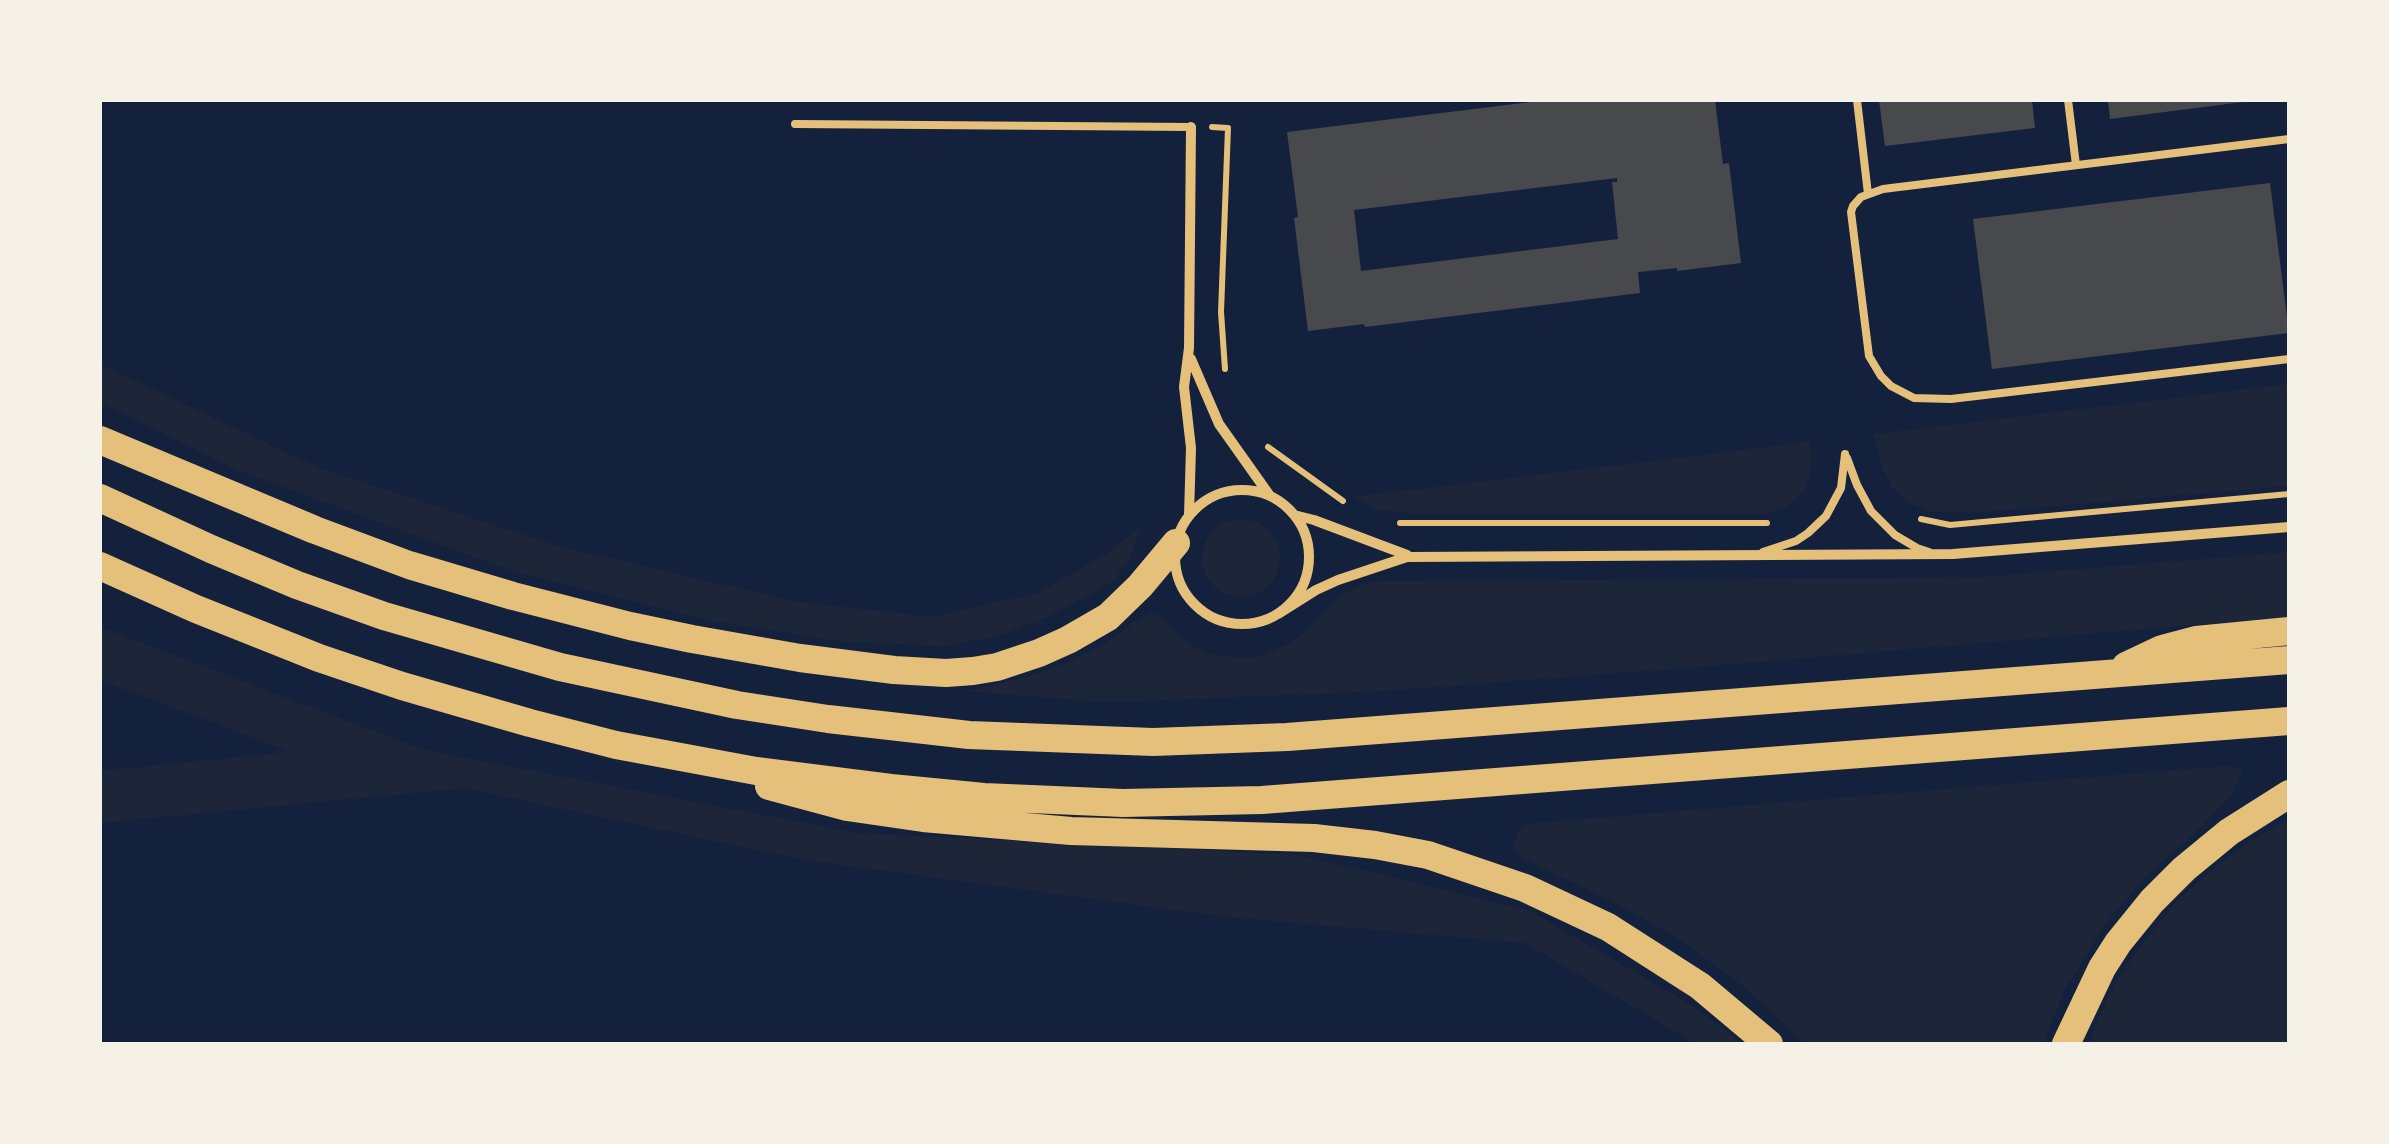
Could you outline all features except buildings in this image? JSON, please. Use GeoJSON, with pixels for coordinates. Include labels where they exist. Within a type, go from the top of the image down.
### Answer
{"type":"FeatureCollection","features":[{"type":"Feature","properties":{"kind":"highway"},"geometry":{"type":"LineString","coordinates":[[100,440],[315,530],[498,592],[677,636],[894,670],[974,671],[1040,654],[1108,616],[1176,543]]}},
{"type":"Feature","properties":{"kind":"highway"},"geometry":{"type":"LineString","coordinates":[[100,498],[297,585],[384,616],[513,654],[708,700],[969,735],[1153,742],[1287,737],[2289,660]]}},
{"type":"Feature","properties":{"kind":"highway"},"geometry":{"type":"LineString","coordinates":[[100,566],[223,620],[360,673],[530,723],[677,757],[770,773],[936,793],[1074,802],[1262,800],[2289,721]]}},
{"type":"Feature","properties":{"kind":"highway"},"geometry":{"type":"LineString","coordinates":[[2082,676],[2118,668],[2179,644],[2289,631]]}},
{"type":"Feature","properties":{"kind":"highway"},"geometry":{"type":"LineString","coordinates":[[677,757],[826,802],[904,816],[1071,830],[1314,838],[1375,844],[1428,856],[1525,888],[1608,927],[1700,986],[1769,1044]]}},
{"type":"Feature","properties":{"kind":"highway"},"geometry":{"type":"LineString","coordinates":[[2066,1044],[2102,968],[2152,901],[2229,832],[2289,794]]}},
{"type":"Feature","properties":{"kind":"street"},"geometry":{"type":"LineString","coordinates":[[1191,127],[1190,348],[1184,388],[1191,448],[1188,516],[1176,543],[1177,573],[1182,587],[1199,609],[1211,617],[1252,624],[1338,580],[1418,556]]}},
{"type":"Feature","properties":{"kind":"street"},"geometry":{"type":"LineString","coordinates":[[1190,348],[1194,369],[1219,424],[1270,496],[1294,515],[1307,540],[1308,569],[1298,595],[1278,614]]}},
{"type":"Feature","properties":{"kind":"street"},"geometry":{"type":"LineString","coordinates":[[1188,516],[1212,496],[1226,492],[1256,491],[1270,496]]}},
{"type":"Feature","properties":{"kind":"street"},"geometry":{"type":"LineString","coordinates":[[1294,515],[1398,553],[1418,556],[1953,554],[2289,527]]}},
{"type":"Feature","properties":{"kind":"lane"},"geometry":{"type":"LineString","coordinates":[[1857,100],[1868,194]]}},
{"type":"Feature","properties":{"kind":"lane"},"geometry":{"type":"LineString","coordinates":[[2068,100],[2076,165]]}},
{"type":"Feature","properties":{"kind":"lane"},"geometry":{"type":"LineString","coordinates":[[795,124],[1191,127]]}},
{"type":"Feature","properties":{"kind":"lane"},"geometry":{"type":"LineString","coordinates":[[2289,139],[1883,189],[1856,201],[1851,212],[1869,356],[1880,376],[1914,398],[1938,400],[2289,358]]}},
{"type":"Feature","properties":{"kind":"lane"},"geometry":{"type":"LineString","coordinates":[[1735,556],[1784,546],[1818,525],[1842,488],[1845,454],[1871,512],[1895,535],[1917,548],[1953,554]]}},
{"type":"Feature","properties":{"kind":"path"},"geometry":{"type":"LineString","coordinates":[[1191,127],[1228,128],[1221,312],[1227,384]]}},
{"type":"Feature","properties":{"kind":"path"},"geometry":{"type":"LineString","coordinates":[[1258,440],[1351,507]]}},
{"type":"Feature","properties":{"kind":"path"},"geometry":{"type":"LineString","coordinates":[[1913,516],[1950,524],[2289,494]]}},
{"type":"Feature","properties":{"kind":"path"},"geometry":{"type":"LineString","coordinates":[[1386,523],[1770,523],[1780,519]]}},
{"type":"Feature","properties":{"kind":"shaded area"},"geometry":{"type":"Polygon","coordinates":[[[100,364],[319,468],[558,546],[793,601],[931,617],[1038,593],[1108,553],[1141,526],[1131,556],[1113,582],[1045,618],[999,636],[944,646],[844,642],[714,621],[515,572],[237,470],[100,402],[100,364]]]}},
{"type":"Feature","properties":{"kind":"shaded area"},"geometry":{"type":"Polygon","coordinates":[[[2289,384],[2289,486],[1970,513],[1932,512],[1907,502],[1892,487],[1881,465],[1874,434],[2289,384]]]}},
{"type":"Feature","properties":{"kind":"shaded area"},"geometry":{"type":"Polygon","coordinates":[[[1810,442],[1811,471],[1803,492],[1788,506],[1767,514],[1414,514],[1379,510],[1352,497],[1810,442]]]}},
{"type":"Feature","properties":{"kind":"shaded area"},"geometry":{"type":"Polygon","coordinates":[[[1241,519],[1269,530],[1280,558],[1269,586],[1241,597],[1213,586],[1202,558],[1213,530],[1241,519]]]}},
{"type":"Feature","properties":{"kind":"shaded area"},"geometry":{"type":"Polygon","coordinates":[[[2289,552],[2289,617],[1385,691],[1089,701],[967,691],[1032,676],[1073,660],[1151,613],[1162,617],[1189,644],[1213,655],[1261,656],[1304,633],[1343,594],[1380,581],[1982,577],[2289,552]]]}},
{"type":"Feature","properties":{"kind":"shaded area"},"geometry":{"type":"Polygon","coordinates":[[[100,627],[424,750],[857,833],[1300,855],[1532,912],[1691,1005],[1743,1044],[1696,1044],[1525,943],[1227,917],[805,860],[464,788],[100,823],[100,771],[291,752],[100,680],[100,627]]]}},
{"type":"Feature","properties":{"kind":"shaded area"},"geometry":{"type":"Polygon","coordinates":[[[2224,766],[2244,768],[2231,796],[2143,879],[2108,921],[2064,991],[2043,1044],[1806,1044],[1744,987],[1679,939],[1614,902],[1526,860],[1514,846],[1518,831],[1536,823],[2224,766]]]}},
{"type":"Feature","properties":{"kind":"shaded area"},"geometry":{"type":"Polygon","coordinates":[[[2289,819],[2289,1044],[2087,1044],[2114,986],[2176,902],[2225,859],[2289,819]]]}}]}
